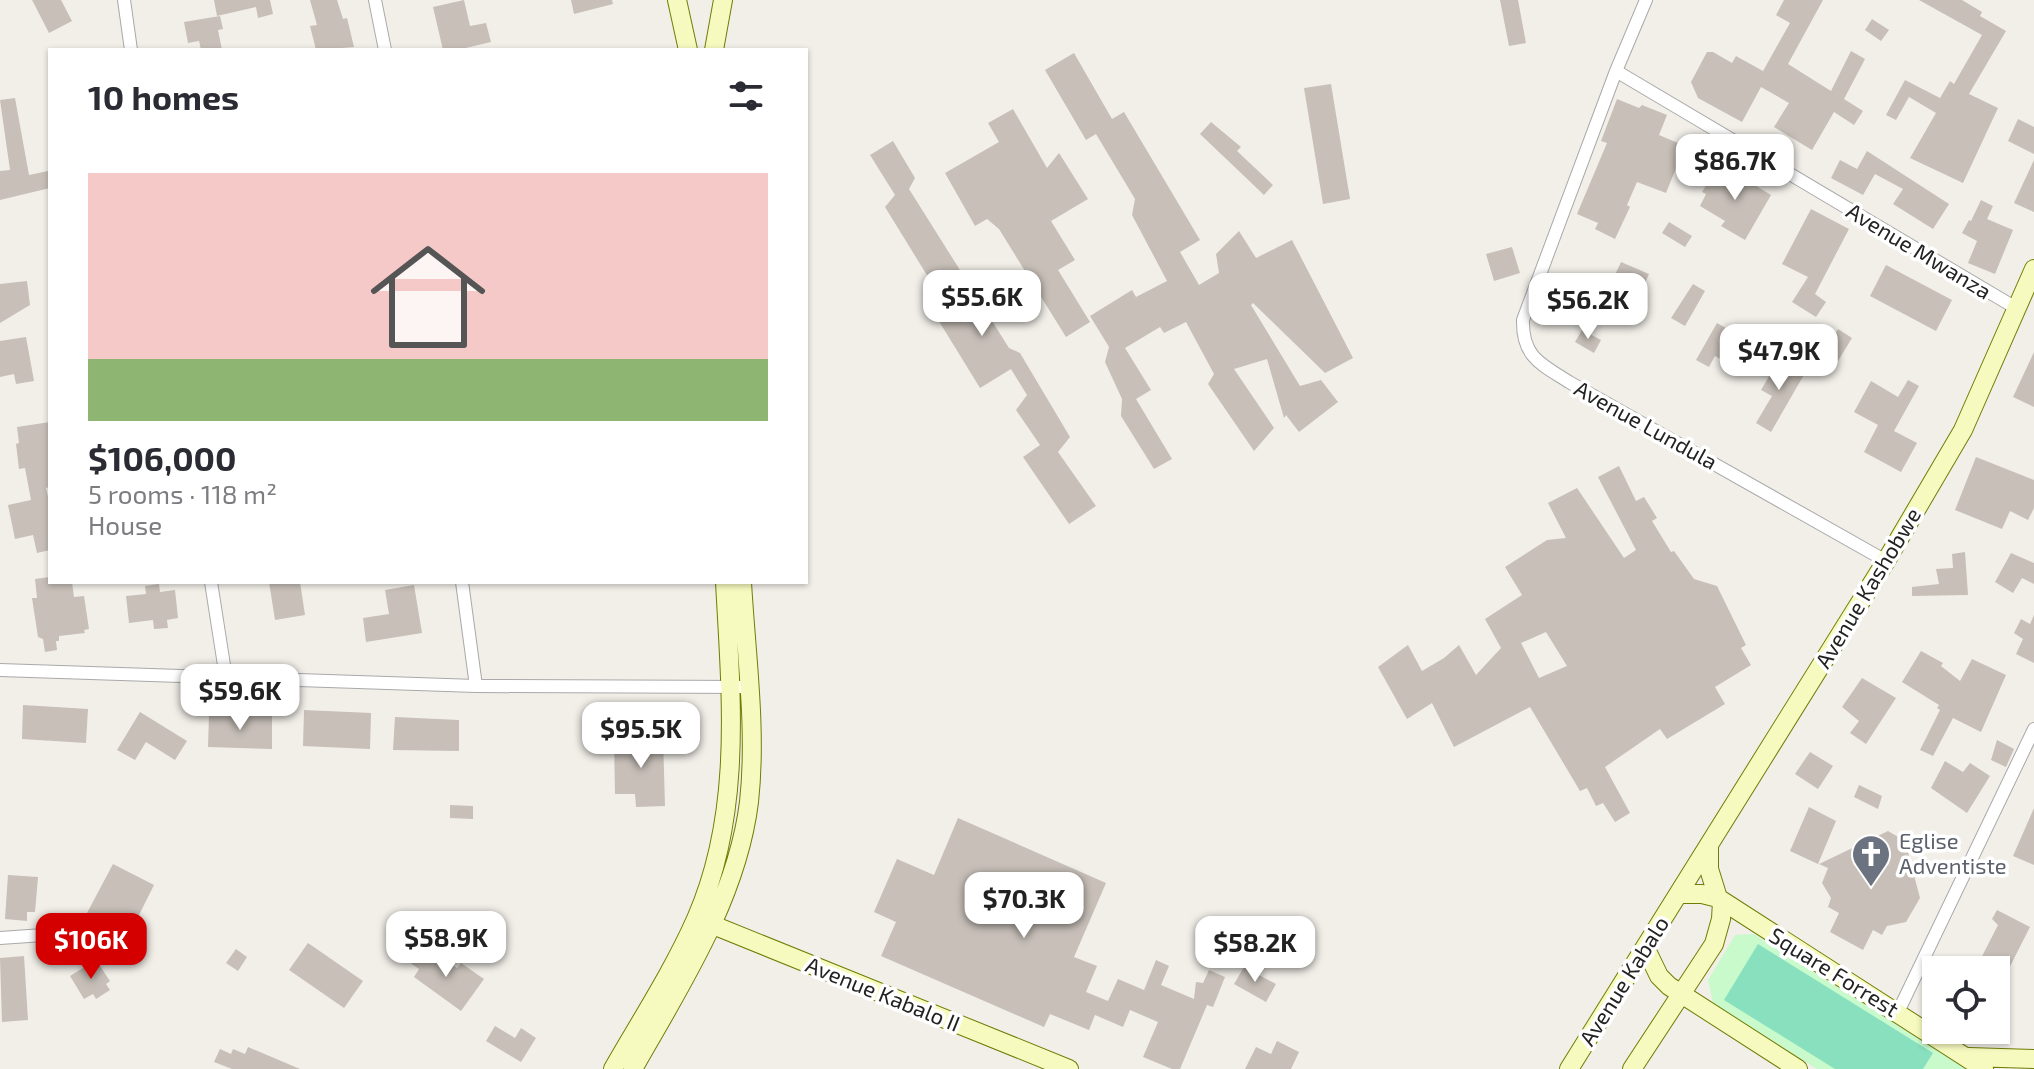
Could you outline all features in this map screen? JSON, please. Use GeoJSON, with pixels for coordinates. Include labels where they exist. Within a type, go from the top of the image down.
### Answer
{"type":"FeatureCollection","features":[{"type":"Feature","properties":{"kind":"street"},"geometry":{"type":"LineString","coordinates":[[124,0],[131,48]]}},
{"type":"Feature","properties":{"kind":"street"},"geometry":{"type":"LineString","coordinates":[[375,0],[385,48]]}},
{"type":"Feature","properties":{"kind":"street"},"geometry":{"type":"LineString","coordinates":[[677,0],[688,48]]}},
{"type":"Feature","properties":{"kind":"street"},"geometry":{"type":"LineString","coordinates":[[714,48],[723,0]]}},
{"type":"Feature","properties":{"kind":"street","name":"Avenue Lundula"},"geometry":{"type":"LineString","coordinates":[[1646,0],[1616,71],[1523,320],[1526,347],[1535,360],[1569,382],[1886,561]]}},
{"type":"Feature","properties":{"kind":"street","name":"Avenue Mwanza"},"geometry":{"type":"LineString","coordinates":[[1616,71],[2016,308]]}},
{"type":"Feature","properties":{"kind":"street","name":"Avenue Kashobwe"},"geometry":{"type":"LineString","coordinates":[[1678,894],[1886,561],[1963,430],[2034,269]]}},
{"type":"Feature","properties":{"kind":"street"},"geometry":{"type":"LineString","coordinates":[[211,584],[226,678]]}},
{"type":"Feature","properties":{"kind":"street"},"geometry":{"type":"LineString","coordinates":[[462,584],[476,686]]}},
{"type":"Feature","properties":{"kind":"street"},"geometry":{"type":"LineString","coordinates":[[725,584],[740,688]]}},
{"type":"Feature","properties":{"kind":"street"},"geometry":{"type":"LineString","coordinates":[[633,1069],[704,921],[728,804],[740,688],[742,584]]}},
{"type":"Feature","properties":{"kind":"street"},"geometry":{"type":"LineString","coordinates":[[0,670],[476,686],[740,688]]}},
{"type":"Feature","properties":{"kind":"street"},"geometry":{"type":"LineString","coordinates":[[1898,1012],[2034,729]]}},
{"type":"Feature","properties":{"kind":"street"},"geometry":{"type":"LineString","coordinates":[[1632,1069],[1714,944],[1721,919],[1720,900],[1709,869],[1710,843]]}},
{"type":"Feature","properties":{"kind":"street","name":"Square Forrest"},"geometry":{"type":"LineString","coordinates":[[1678,894],[1702,894],[1720,900],[1984,1069]]}},
{"type":"Feature","properties":{"kind":"street","name":"Avenue Kabalo"},"geometry":{"type":"LineString","coordinates":[[1569,1069],[1678,894]]}},
{"type":"Feature","properties":{"kind":"street"},"geometry":{"type":"LineString","coordinates":[[613,1069],[704,921]]}},
{"type":"Feature","properties":{"kind":"street","name":"Avenue Kabalo II"},"geometry":{"type":"LineString","coordinates":[[704,921],[1069,1069]]}},
{"type":"Feature","properties":{"kind":"street"},"geometry":{"type":"LineString","coordinates":[[0,938],[72,933]]}},
{"type":"Feature","properties":{"kind":"street"},"geometry":{"type":"LineString","coordinates":[[1645,947],[1659,976],[1681,995],[1798,1069]]}},
{"type":"Feature","properties":{"kind":"street"},"geometry":{"type":"LineString","coordinates":[[1964,1056],[2034,1059]]}},
{"type":"Feature","properties":{"kind":"green space"},"geometry":{"type":"Polygon","coordinates":[[[1754,934],[1922,1041],[1922,1044],[1966,1069],[1817,1069],[1713,1003],[1708,980],[1735,935],[1754,934]]]}},
{"type":"Feature","properties":{"kind":"green space"},"geometry":{"type":"Polygon","coordinates":[[[1758,944],[1933,1053],[1923,1069],[1835,1069],[1724,1000],[1758,944]]]}},
{"type":"Feature","properties":{"kind":"building"},"geometry":{"type":"Polygon","coordinates":[[[32,0],[61,0],[72,21],[49,33],[32,0]]]}},
{"type":"Feature","properties":{"kind":"building"},"geometry":{"type":"Polygon","coordinates":[[[214,0],[270,0],[273,14],[258,18],[256,7],[217,16],[214,0]]]}},
{"type":"Feature","properties":{"kind":"building"},"geometry":{"type":"Polygon","coordinates":[[[310,0],[337,0],[343,19],[347,18],[354,47],[316,48],[310,26],[317,25],[310,0]]]}},
{"type":"Feature","properties":{"kind":"building"},"geometry":{"type":"Polygon","coordinates":[[[464,0],[470,26],[486,23],[491,42],[466,48],[443,48],[433,7],[464,0]]]}},
{"type":"Feature","properties":{"kind":"building"},"geometry":{"type":"Polygon","coordinates":[[[571,0],[612,0],[613,4],[574,14],[571,0]]]}},
{"type":"Feature","properties":{"kind":"building"},"geometry":{"type":"Polygon","coordinates":[[[1500,0],[1518,0],[1526,43],[1509,46],[1500,0]]]}},
{"type":"Feature","properties":{"kind":"building"},"geometry":{"type":"Polygon","coordinates":[[[1784,0],[1823,0],[1788,64],[1831,91],[1851,51],[1865,59],[1844,99],[1863,111],[1854,125],[1834,112],[1812,150],[1774,127],[1789,103],[1761,87],[1742,122],[1698,98],[1691,82],[1707,52],[1713,52],[1732,63],[1736,56],[1763,71],[1790,23],[1776,15],[1784,0]]]}},
{"type":"Feature","properties":{"kind":"building"},"geometry":{"type":"Polygon","coordinates":[[[1919,0],[1962,0],[1982,12],[1980,16],[2006,31],[1969,94],[1998,108],[1963,183],[1910,158],[1936,113],[1909,97],[1896,120],[1886,115],[1905,80],[1940,98],[1950,81],[1954,84],[1982,35],[1919,0]]]}},
{"type":"Feature","properties":{"kind":"building"},"geometry":{"type":"Polygon","coordinates":[[[220,16],[223,29],[218,30],[222,48],[201,48],[199,41],[188,43],[184,22],[220,16]]]}},
{"type":"Feature","properties":{"kind":"building"},"geometry":{"type":"Polygon","coordinates":[[[1872,19],[1889,30],[1881,41],[1865,30],[1872,19]]]}},
{"type":"Feature","properties":{"kind":"building"},"geometry":{"type":"Polygon","coordinates":[[[1074,53],[1112,119],[1124,112],[1200,240],[1180,252],[1199,285],[1219,273],[1216,254],[1239,231],[1256,258],[1292,240],[1353,358],[1325,373],[1253,303],[1251,305],[1300,386],[1321,380],[1338,402],[1299,432],[1286,415],[1284,418],[1267,359],[1234,369],[1274,428],[1254,451],[1208,384],[1214,374],[1186,322],[1164,333],[1160,327],[1125,348],[1151,390],[1136,399],[1172,459],[1154,469],[1121,416],[1122,399],[1105,362],[1109,347],[1090,316],[1132,290],[1136,297],[1167,281],[1132,215],[1135,199],[1096,134],[1086,140],[1045,70],[1074,53]]]}},
{"type":"Feature","properties":{"kind":"building"},"geometry":{"type":"Polygon","coordinates":[[[1331,84],[1350,199],[1323,204],[1304,88],[1331,84]]]}},
{"type":"Feature","properties":{"kind":"building"},"geometry":{"type":"Polygon","coordinates":[[[15,98],[29,175],[48,171],[48,188],[0,200],[0,171],[10,170],[0,100],[15,98]]]}},
{"type":"Feature","properties":{"kind":"building"},"geometry":{"type":"Polygon","coordinates":[[[1617,99],[1667,115],[1659,135],[1685,146],[1666,193],[1637,182],[1627,205],[1630,207],[1615,239],[1595,229],[1598,223],[1577,214],[1607,143],[1601,141],[1617,99]]]}},
{"type":"Feature","properties":{"kind":"building"},"geometry":{"type":"Polygon","coordinates":[[[1013,109],[1047,168],[1059,153],[1088,199],[1051,221],[1075,260],[1058,270],[1090,322],[1066,337],[999,229],[987,219],[975,226],[945,173],[999,142],[988,123],[1013,109]]]}},
{"type":"Feature","properties":{"kind":"building"},"geometry":{"type":"Polygon","coordinates":[[[2018,119],[2034,127],[2034,154],[2008,141],[2018,119]]]}},
{"type":"Feature","properties":{"kind":"building"},"geometry":{"type":"Polygon","coordinates":[[[1211,122],[1241,147],[1237,151],[1273,185],[1264,195],[1200,134],[1211,122]]]}},
{"type":"Feature","properties":{"kind":"building"},"geometry":{"type":"Polygon","coordinates":[[[893,141],[915,178],[909,189],[1009,348],[1020,353],[1070,437],[1058,452],[1096,506],[1069,524],[1023,457],[1040,445],[1016,410],[1027,395],[1011,369],[980,388],[937,318],[949,311],[885,207],[895,195],[870,155],[893,141]]]}},
{"type":"Feature","properties":{"kind":"building"},"geometry":{"type":"Polygon","coordinates":[[[1867,151],[1949,204],[1933,229],[1893,204],[1903,189],[1875,174],[1863,195],[1831,178],[1840,160],[1857,169],[1867,151]]]}},
{"type":"Feature","properties":{"kind":"building"},"geometry":{"type":"Polygon","coordinates":[[[2034,160],[2034,212],[2014,203],[2034,160]]]}},
{"type":"Feature","properties":{"kind":"building"},"geometry":{"type":"Polygon","coordinates":[[[1725,167],[1771,195],[1745,240],[1721,226],[1725,221],[1700,206],[1706,194],[1702,192],[1710,179],[1716,183],[1725,167]]]}},
{"type":"Feature","properties":{"kind":"building"},"geometry":{"type":"Polygon","coordinates":[[[1981,200],[1993,206],[1987,219],[2013,230],[1995,274],[1968,263],[1977,241],[1962,233],[1981,200]]]}},
{"type":"Feature","properties":{"kind":"building"},"geometry":{"type":"Polygon","coordinates":[[[1811,209],[1849,229],[1815,294],[1826,302],[1816,317],[1792,302],[1808,277],[1782,264],[1811,209]]]}},
{"type":"Feature","properties":{"kind":"building"},"geometry":{"type":"Polygon","coordinates":[[[1669,222],[1692,236],[1685,247],[1662,233],[1669,222]]]}},
{"type":"Feature","properties":{"kind":"building"},"geometry":{"type":"Polygon","coordinates":[[[1512,247],[1520,273],[1494,281],[1486,254],[1512,247]]]}},
{"type":"Feature","properties":{"kind":"building"},"geometry":{"type":"Polygon","coordinates":[[[1621,262],[1649,274],[1635,305],[1607,292],[1621,262]]]}},
{"type":"Feature","properties":{"kind":"building"},"geometry":{"type":"Polygon","coordinates":[[[1886,265],[1952,300],[1936,331],[1870,296],[1886,265]]]}},
{"type":"Feature","properties":{"kind":"building"},"geometry":{"type":"Polygon","coordinates":[[[27,281],[30,305],[0,323],[0,284],[27,281]]]}},
{"type":"Feature","properties":{"kind":"building"},"geometry":{"type":"Polygon","coordinates":[[[1582,281],[1599,288],[1590,308],[1574,300],[1582,281]]]}},
{"type":"Feature","properties":{"kind":"building"},"geometry":{"type":"Polygon","coordinates":[[[1693,284],[1705,291],[1685,326],[1671,318],[1693,284]]]}},
{"type":"Feature","properties":{"kind":"building"},"geometry":{"type":"Polygon","coordinates":[[[1717,323],[1745,339],[1742,346],[1750,351],[1740,370],[1715,356],[1709,367],[1696,360],[1717,323]]]}},
{"type":"Feature","properties":{"kind":"building"},"geometry":{"type":"Polygon","coordinates":[[[1838,329],[1852,338],[1838,361],[1825,353],[1838,329]]]}},
{"type":"Feature","properties":{"kind":"building"},"geometry":{"type":"Polygon","coordinates":[[[1582,330],[1601,340],[1594,353],[1575,342],[1582,330]]]}},
{"type":"Feature","properties":{"kind":"building"},"geometry":{"type":"Polygon","coordinates":[[[26,337],[34,381],[16,384],[14,374],[0,377],[0,341],[26,337]]]}},
{"type":"Feature","properties":{"kind":"building"},"geometry":{"type":"Polygon","coordinates":[[[2034,352],[2034,407],[2013,397],[2034,352]]]}},
{"type":"Feature","properties":{"kind":"building"},"geometry":{"type":"Polygon","coordinates":[[[1780,358],[1805,373],[1771,432],[1756,423],[1772,396],[1761,390],[1780,358]]]}},
{"type":"Feature","properties":{"kind":"building"},"geometry":{"type":"Polygon","coordinates":[[[1908,380],[1919,386],[1894,431],[1917,443],[1901,472],[1864,452],[1878,425],[1854,412],[1871,381],[1898,397],[1908,380]]]}},
{"type":"Feature","properties":{"kind":"building"},"geometry":{"type":"Polygon","coordinates":[[[48,422],[48,550],[37,553],[33,535],[15,539],[8,505],[31,500],[25,468],[19,469],[17,427],[48,422]]]}},
{"type":"Feature","properties":{"kind":"building"},"geometry":{"type":"Polygon","coordinates":[[[1976,457],[2034,480],[2034,508],[2028,520],[2010,511],[2002,529],[1955,510],[1976,457]]]}},
{"type":"Feature","properties":{"kind":"building"},"geometry":{"type":"Polygon","coordinates":[[[1619,466],[1636,501],[1644,497],[1657,518],[1652,521],[1671,552],[1674,551],[1694,579],[1717,586],[1746,645],[1741,648],[1751,665],[1715,687],[1725,704],[1667,739],[1660,729],[1605,767],[1630,813],[1615,822],[1603,803],[1596,806],[1587,788],[1580,791],[1530,707],[1454,747],[1432,703],[1407,719],[1378,667],[1408,645],[1422,671],[1459,645],[1476,675],[1501,648],[1485,619],[1522,595],[1505,567],[1547,540],[1566,538],[1548,503],[1577,488],[1624,558],[1636,550],[1598,477],[1619,466]],[[1546,632],[1521,643],[1539,678],[1567,666],[1546,632]]]}},
{"type":"Feature","properties":{"kind":"building"},"geometry":{"type":"Polygon","coordinates":[[[1965,552],[1968,595],[1912,596],[1912,587],[1939,584],[1936,569],[1953,568],[1952,554],[1965,552]]]}},
{"type":"Feature","properties":{"kind":"building"},"geometry":{"type":"Polygon","coordinates":[[[2011,553],[2034,563],[2034,584],[2022,578],[2013,593],[1995,582],[2011,553]]]}},
{"type":"Feature","properties":{"kind":"building"},"geometry":{"type":"Polygon","coordinates":[[[48,577],[48,584],[72,584],[74,597],[84,596],[89,629],[84,630],[85,633],[59,636],[57,650],[45,652],[43,639],[38,637],[32,598],[37,598],[35,579],[48,577]]]}},
{"type":"Feature","properties":{"kind":"building"},"geometry":{"type":"Polygon","coordinates":[[[159,584],[160,592],[175,590],[178,618],[167,620],[168,628],[154,629],[153,620],[129,623],[126,596],[146,594],[145,586],[159,584]]]}},
{"type":"Feature","properties":{"kind":"building"},"geometry":{"type":"Polygon","coordinates":[[[269,584],[300,584],[305,615],[275,620],[269,584]]]}},
{"type":"Feature","properties":{"kind":"building"},"geometry":{"type":"Polygon","coordinates":[[[414,585],[422,633],[366,642],[363,618],[389,614],[385,590],[414,585]]]}},
{"type":"Feature","properties":{"kind":"building"},"geometry":{"type":"Polygon","coordinates":[[[2034,615],[2034,663],[2016,654],[2023,639],[2014,633],[2021,619],[2030,624],[2034,615]]]}},
{"type":"Feature","properties":{"kind":"building"},"geometry":{"type":"Polygon","coordinates":[[[1921,651],[1943,663],[1941,666],[1960,681],[1972,659],[2006,675],[1981,732],[1953,718],[1933,756],[1920,750],[1940,710],[1937,708],[1939,705],[1902,682],[1921,651]]]}},
{"type":"Feature","properties":{"kind":"building"},"geometry":{"type":"Polygon","coordinates":[[[1862,678],[1896,698],[1866,744],[1850,733],[1859,721],[1842,707],[1862,678]]]}},
{"type":"Feature","properties":{"kind":"building"},"geometry":{"type":"Polygon","coordinates":[[[23,705],[88,709],[86,743],[22,739],[23,705]]]}},
{"type":"Feature","properties":{"kind":"building"},"geometry":{"type":"Polygon","coordinates":[[[304,710],[371,713],[370,749],[303,746],[304,710]]]}},
{"type":"Feature","properties":{"kind":"building"},"geometry":{"type":"Polygon","coordinates":[[[140,712],[187,741],[175,760],[146,742],[135,760],[117,750],[140,712]]]}},
{"type":"Feature","properties":{"kind":"building"},"geometry":{"type":"Polygon","coordinates":[[[209,715],[272,716],[272,749],[208,747],[209,715]]]}},
{"type":"Feature","properties":{"kind":"building"},"geometry":{"type":"Polygon","coordinates":[[[395,717],[459,720],[459,751],[393,750],[395,717]]]}},
{"type":"Feature","properties":{"kind":"building"},"geometry":{"type":"Polygon","coordinates":[[[663,737],[665,806],[636,807],[635,794],[615,794],[614,739],[663,737]]]}},
{"type":"Feature","properties":{"kind":"building"},"geometry":{"type":"Polygon","coordinates":[[[1997,740],[2014,749],[2006,767],[1991,760],[1997,740]]]}},
{"type":"Feature","properties":{"kind":"building"},"geometry":{"type":"Polygon","coordinates":[[[1810,752],[1833,766],[1818,789],[1795,774],[1810,752]]]}},
{"type":"Feature","properties":{"kind":"building"},"geometry":{"type":"Polygon","coordinates":[[[1945,761],[1963,772],[1970,763],[1990,776],[1967,813],[1931,788],[1945,761]]]}},
{"type":"Feature","properties":{"kind":"building"},"geometry":{"type":"Polygon","coordinates":[[[1859,785],[1882,796],[1878,809],[1854,797],[1859,785]]]}},
{"type":"Feature","properties":{"kind":"building"},"geometry":{"type":"Polygon","coordinates":[[[450,805],[473,806],[473,819],[450,818],[450,805]]]}},
{"type":"Feature","properties":{"kind":"building"},"geometry":{"type":"Polygon","coordinates":[[[1809,807],[1836,821],[1818,864],[1790,851],[1809,807]]]}},
{"type":"Feature","properties":{"kind":"building"},"geometry":{"type":"Polygon","coordinates":[[[2034,808],[2034,865],[2013,856],[2034,808]]]}},
{"type":"Feature","properties":{"kind":"building"},"geometry":{"type":"Polygon","coordinates":[[[958,818],[1106,883],[1074,957],[1097,966],[1086,992],[1108,1001],[1118,979],[1144,990],[1156,960],[1169,966],[1161,985],[1194,999],[1196,982],[1203,983],[1209,970],[1225,977],[1213,1007],[1207,1005],[1180,1069],[1172,1069],[1143,1057],[1158,1022],[1130,1010],[1123,1027],[1095,1015],[1089,1030],[1050,1014],[1044,1027],[881,956],[896,922],[874,912],[897,859],[934,875],[958,818]]]}},
{"type":"Feature","properties":{"kind":"building"},"geometry":{"type":"Polygon","coordinates":[[[1888,831],[1905,841],[1920,898],[1906,922],[1887,926],[1882,935],[1873,930],[1863,950],[1830,932],[1839,913],[1828,907],[1831,898],[1822,883],[1828,868],[1819,864],[1888,831]]]}},
{"type":"Feature","properties":{"kind":"building"},"geometry":{"type":"Polygon","coordinates":[[[113,864],[154,885],[129,935],[87,913],[113,864]]]}},
{"type":"Feature","properties":{"kind":"building"},"geometry":{"type":"Polygon","coordinates":[[[8,875],[38,877],[35,912],[27,912],[27,921],[5,919],[8,875]]]}},
{"type":"Feature","properties":{"kind":"building"},"geometry":{"type":"Polygon","coordinates":[[[1997,910],[2030,927],[2010,966],[2010,956],[1982,956],[1998,925],[1992,919],[1997,910]]]}},
{"type":"Feature","properties":{"kind":"building"},"geometry":{"type":"Polygon","coordinates":[[[308,943],[363,981],[344,1008],[289,970],[308,943]]]}},
{"type":"Feature","properties":{"kind":"building"},"geometry":{"type":"Polygon","coordinates":[[[419,948],[433,959],[436,954],[457,968],[461,963],[484,979],[461,1011],[414,977],[419,969],[409,962],[419,948]]]}},
{"type":"Feature","properties":{"kind":"building"},"geometry":{"type":"Polygon","coordinates":[[[236,949],[247,957],[238,971],[226,963],[236,949]]]}},
{"type":"Feature","properties":{"kind":"building"},"geometry":{"type":"Polygon","coordinates":[[[24,956],[28,1020],[2,1022],[0,958],[24,956]]]}},
{"type":"Feature","properties":{"kind":"building"},"geometry":{"type":"Polygon","coordinates":[[[96,960],[110,981],[106,984],[110,990],[96,999],[93,994],[84,999],[70,976],[96,960]]]}},
{"type":"Feature","properties":{"kind":"building"},"geometry":{"type":"Polygon","coordinates":[[[1244,967],[1276,984],[1266,1002],[1234,984],[1244,967]]]}},
{"type":"Feature","properties":{"kind":"building"},"geometry":{"type":"Polygon","coordinates":[[[495,1026],[515,1038],[521,1028],[536,1038],[521,1062],[486,1041],[495,1026]]]}},
{"type":"Feature","properties":{"kind":"building"},"geometry":{"type":"Polygon","coordinates":[[[1277,1041],[1299,1052],[1291,1069],[1245,1069],[1256,1047],[1271,1054],[1277,1041]]]}},
{"type":"Feature","properties":{"kind":"building"},"geometry":{"type":"Polygon","coordinates":[[[248,1047],[300,1069],[232,1069],[214,1062],[220,1049],[231,1054],[233,1049],[245,1054],[248,1047]]]}},
{"type":"Feature","properties":{"kind":"place","name":"Eglise Adventiste"},"geometry":{"type":"Point","coordinates":[1871,888]}}]}
